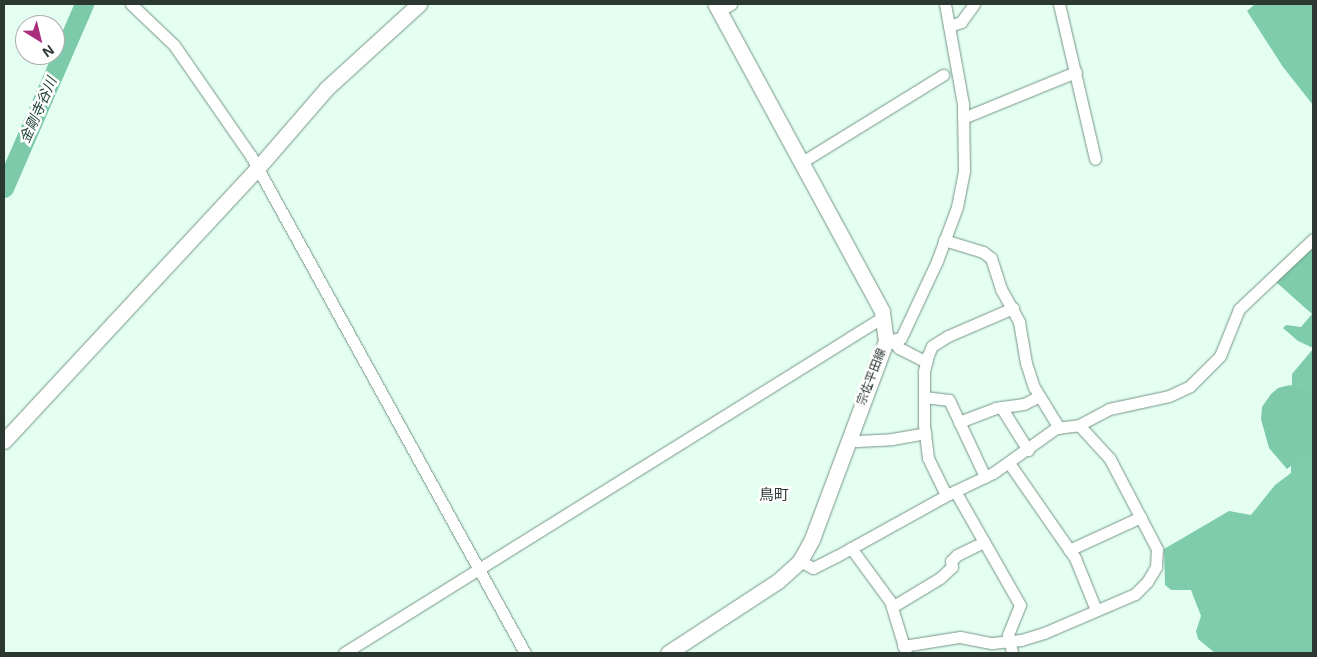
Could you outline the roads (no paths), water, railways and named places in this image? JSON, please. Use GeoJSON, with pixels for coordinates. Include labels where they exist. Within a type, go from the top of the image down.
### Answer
{"type":"FeatureCollection","features":[{"type":"Feature","properties":{"kind":"main road"},"geometry":{"type":"LineString","coordinates":[[4,441],[256,170],[326,88],[419,4]]}},
{"type":"Feature","properties":{"kind":"main road","name":"宗佐平田線"},"geometry":{"type":"LineString","coordinates":[[668,653],[778,581],[800,562],[812,539],[849,438],[889,340],[883,317],[722,6]]}},
{"type":"Feature","properties":{"kind":"street"},"geometry":{"type":"LineString","coordinates":[[130,4],[174,46],[251,156],[256,170],[480,569],[525,653]]}},
{"type":"Feature","properties":{"kind":"street"},"geometry":{"type":"LineString","coordinates":[[889,340],[900,338],[944,240],[956,207],[964,170],[963,118],[945,4]]}},
{"type":"Feature","properties":{"kind":"street"},"geometry":{"type":"LineString","coordinates":[[949,26],[961,22],[974,4]]}},
{"type":"Feature","properties":{"kind":"street"},"geometry":{"type":"LineString","coordinates":[[1059,4],[1095,159]]}},
{"type":"Feature","properties":{"kind":"street"},"geometry":{"type":"LineString","coordinates":[[963,118],[1076,72]]}},
{"type":"Feature","properties":{"kind":"street"},"geometry":{"type":"LineString","coordinates":[[802,162],[943,75]]}},
{"type":"Feature","properties":{"kind":"street"},"geometry":{"type":"LineString","coordinates":[[800,562],[813,568],[951,493],[985,477],[1009,463],[1059,428],[1079,424],[1108,409],[1169,396],[1190,386],[1220,356],[1239,309],[1313,239]]}},
{"type":"Feature","properties":{"kind":"street"},"geometry":{"type":"LineString","coordinates":[[944,240],[983,252],[991,258],[1020,322],[1026,363],[1039,396],[1059,428]]}},
{"type":"Feature","properties":{"kind":"street"},"geometry":{"type":"LineString","coordinates":[[1012,653],[1008,635],[1020,605],[984,542],[928,458],[924,397],[926,362],[932,346],[948,336],[1013,308]]}},
{"type":"Feature","properties":{"kind":"street"},"geometry":{"type":"LineString","coordinates":[[344,653],[883,317]]}},
{"type":"Feature","properties":{"kind":"street"},"geometry":{"type":"LineString","coordinates":[[889,340],[899,348],[926,362]]}},
{"type":"Feature","properties":{"kind":"street"},"geometry":{"type":"LineString","coordinates":[[959,422],[1001,407],[1024,404],[1039,396]]}},
{"type":"Feature","properties":{"kind":"street"},"geometry":{"type":"LineString","coordinates":[[924,397],[949,400],[985,477]]}},
{"type":"Feature","properties":{"kind":"street"},"geometry":{"type":"LineString","coordinates":[[1001,407],[1028,450]]}},
{"type":"Feature","properties":{"kind":"street"},"geometry":{"type":"LineString","coordinates":[[851,548],[892,607],[904,650],[960,637],[992,643],[1044,634],[1135,594],[1156,567],[1158,549],[1110,459],[1079,424]]}},
{"type":"Feature","properties":{"kind":"street"},"geometry":{"type":"LineString","coordinates":[[849,438],[857,441],[892,439],[925,433]]}},
{"type":"Feature","properties":{"kind":"street"},"geometry":{"type":"LineString","coordinates":[[1009,463],[1069,550],[1096,610]]}},
{"type":"Feature","properties":{"kind":"street"},"geometry":{"type":"LineString","coordinates":[[1069,550],[1141,517]]}},
{"type":"Feature","properties":{"kind":"street"},"geometry":{"type":"LineString","coordinates":[[892,607],[940,578],[952,567],[951,561],[958,555],[984,542]]}},
{"type":"Feature","properties":{"kind":"waterway","name":"金剛寺谷川"},"geometry":{"type":"LineString","coordinates":[[4,188],[84,4]]}},
{"type":"Feature","properties":{"kind":"district","name":"鳥町"},"geometry":{"type":"Point","coordinates":[774,495]}}]}
